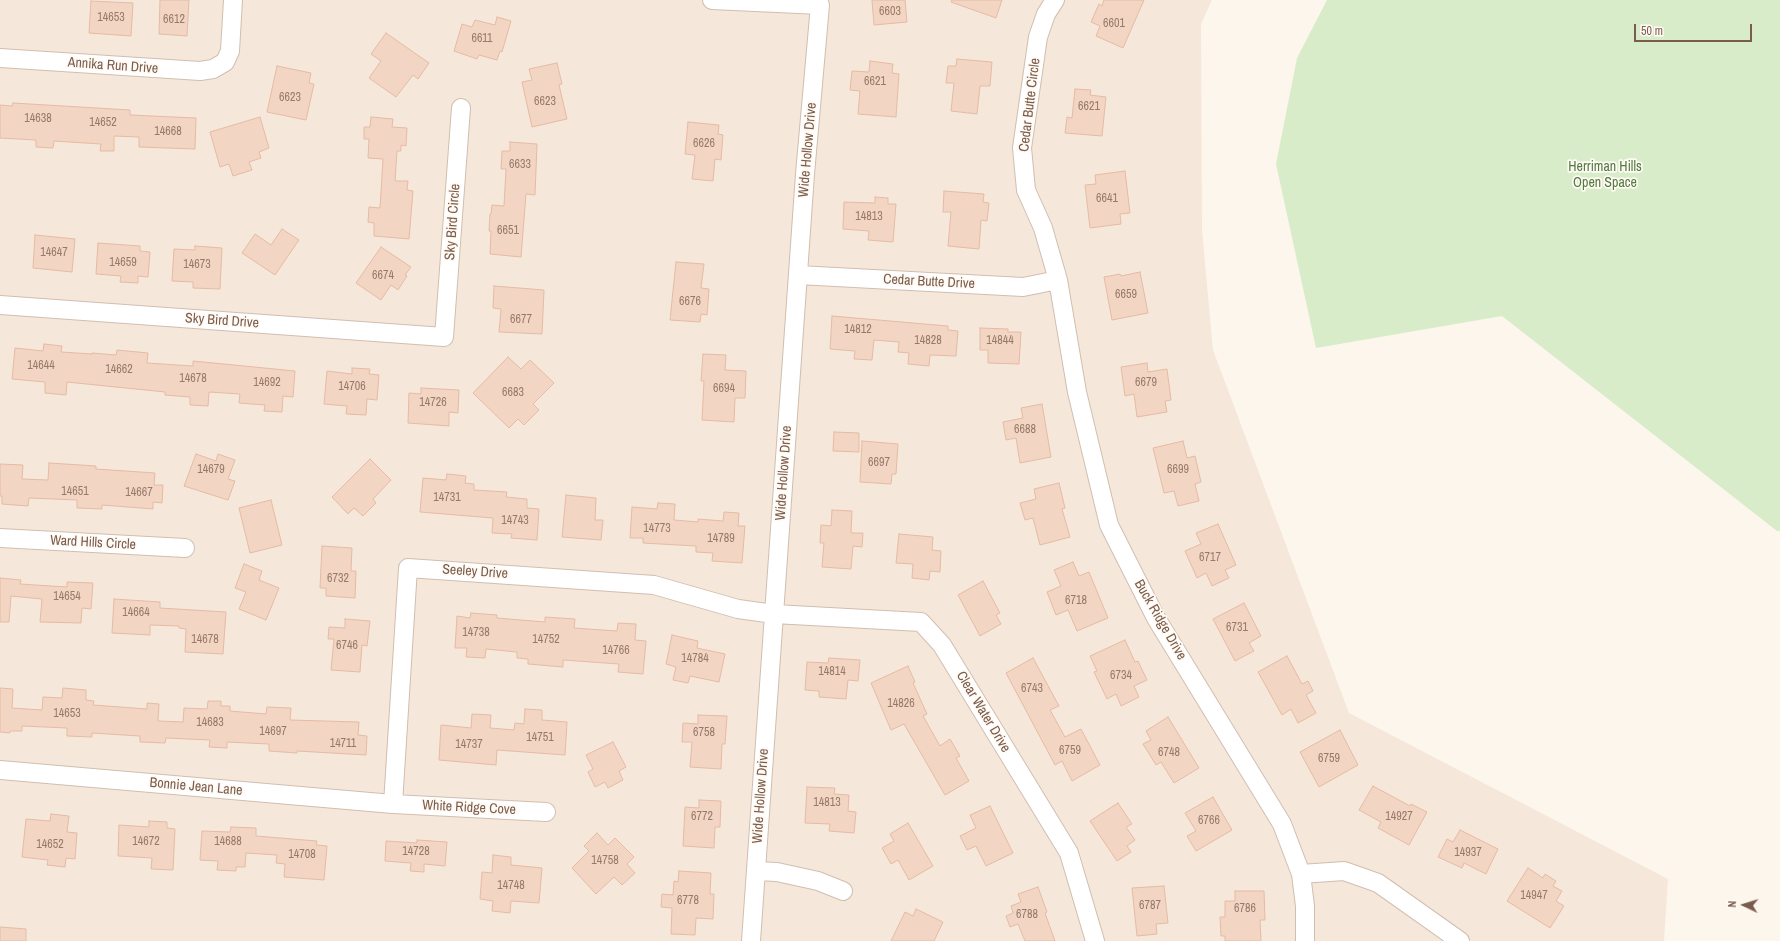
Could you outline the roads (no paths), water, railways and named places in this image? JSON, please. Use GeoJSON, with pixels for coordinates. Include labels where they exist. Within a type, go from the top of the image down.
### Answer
{"type":"FeatureCollection","features":[{"type":"Feature","properties":{"kind":"street","name":"Annika Run Drive"},"geometry":{"type":"LineString","coordinates":[[0,58],[200,71],[213,69],[225,62],[230,51],[233,0]]}},
{"type":"Feature","properties":{"kind":"street","name":"Wide Hollow Drive"},"geometry":{"type":"LineString","coordinates":[[712,0],[820,5],[798,275],[751,941]]}},
{"type":"Feature","properties":{"kind":"street","name":"Cedar Butte Circle"},"geometry":{"type":"LineString","coordinates":[[1055,0],[1046,14],[1038,37],[1022,148],[1026,190],[1043,228],[1058,280]]}},
{"type":"Feature","properties":{"kind":"street","name":"Sky Bird Circle"},"geometry":{"type":"LineString","coordinates":[[444,337],[461,108]]}},
{"type":"Feature","properties":{"kind":"street","name":"Cedar Butte Drive"},"geometry":{"type":"LineString","coordinates":[[798,275],[1023,287],[1058,280]]}},
{"type":"Feature","properties":{"kind":"street","name":"Buck Ridge Drive"},"geometry":{"type":"LineString","coordinates":[[1058,280],[1077,392],[1109,525],[1156,618],[1282,824],[1301,874],[1305,906],[1305,941]]}},
{"type":"Feature","properties":{"kind":"street","name":"Sky Bird Drive"},"geometry":{"type":"LineString","coordinates":[[0,305],[444,337]]}},
{"type":"Feature","properties":{"kind":"street","name":"Ward Hills Circle"},"geometry":{"type":"LineString","coordinates":[[0,538],[185,548]]}},
{"type":"Feature","properties":{"kind":"street","name":"Seeley Drive"},"geometry":{"type":"LineString","coordinates":[[393,804],[408,568],[654,584],[738,609],[774,614]]}},
{"type":"Feature","properties":{"kind":"street","name":"Clear Water Drive"},"geometry":{"type":"LineString","coordinates":[[774,614],[921,622],[942,644],[1069,853],[1095,941]]}},
{"type":"Feature","properties":{"kind":"street","name":"Bonnie Jean Lane"},"geometry":{"type":"LineString","coordinates":[[0,770],[393,804]]}},
{"type":"Feature","properties":{"kind":"street","name":"White Ridge Cove"},"geometry":{"type":"LineString","coordinates":[[393,804],[546,812]]}},
{"type":"Feature","properties":{"kind":"street"},"geometry":{"type":"LineString","coordinates":[[756,871],[777,872],[818,880],[843,891]]}},
{"type":"Feature","properties":{"kind":"street"},"geometry":{"type":"LineString","coordinates":[[1301,874],[1344,871],[1378,883],[1460,941]]}},
{"type":"Feature","properties":{"kind":"park label","name":"Herriman Hills Open Space"},"geometry":{"type":"Point","coordinates":[1605,176]}}]}
